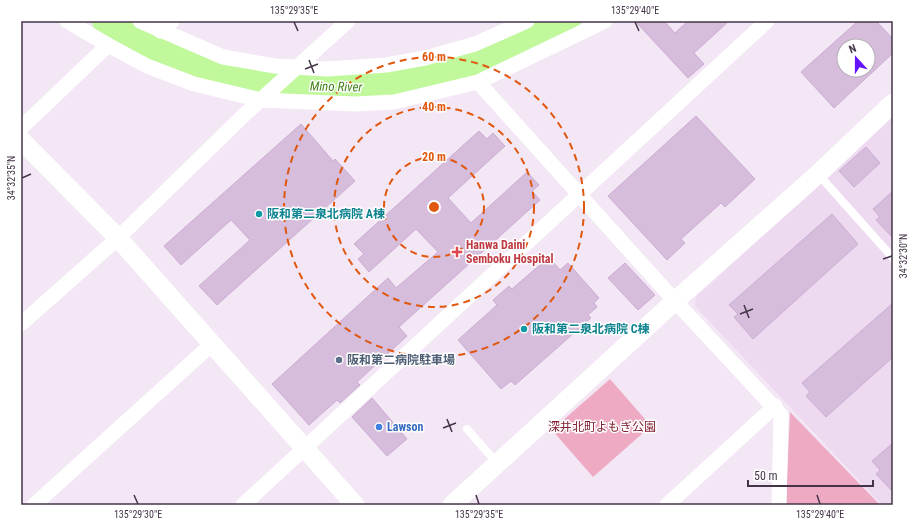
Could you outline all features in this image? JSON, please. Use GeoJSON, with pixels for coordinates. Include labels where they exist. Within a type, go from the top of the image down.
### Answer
{"type":"FeatureCollection","features":[{"type":"Feature","properties":{"kind":"street"},"geometry":{"type":"LineString","coordinates":[[67,21],[147,66],[194,84],[267,95],[356,104],[394,102],[478,82],[605,21]]}},
{"type":"Feature","properties":{"kind":"street"},"geometry":{"type":"LineString","coordinates":[[140,21],[160,31],[223,57],[294,70],[386,65],[425,58],[475,44],[527,21]]}},
{"type":"Feature","properties":{"kind":"street"},"geometry":{"type":"LineString","coordinates":[[160,31],[172,21]]}},
{"type":"Feature","properties":{"kind":"street"},"geometry":{"type":"LineString","coordinates":[[21,324],[118,238],[267,95],[348,21]]}},
{"type":"Feature","properties":{"kind":"street"},"geometry":{"type":"LineString","coordinates":[[243,505],[767,21]]}},
{"type":"Feature","properties":{"kind":"street"},"geometry":{"type":"LineString","coordinates":[[21,128],[108,45]]}},
{"type":"Feature","properties":{"kind":"street"},"geometry":{"type":"LineString","coordinates":[[478,82],[675,301],[782,415],[779,505]]}},
{"type":"Feature","properties":{"kind":"street"},"geometry":{"type":"LineString","coordinates":[[452,505],[675,301],[818,174],[893,103]]}},
{"type":"Feature","properties":{"kind":"street"},"geometry":{"type":"LineString","coordinates":[[21,140],[118,238],[355,505]]}},
{"type":"Feature","properties":{"kind":"street"},"geometry":{"type":"LineString","coordinates":[[34,505],[212,344]]}},
{"type":"Feature","properties":{"kind":"street"},"geometry":{"type":"LineString","coordinates":[[667,505],[775,406]]}},
{"type":"Feature","properties":{"kind":"lane"},"geometry":{"type":"LineString","coordinates":[[818,174],[893,258]]}},
{"type":"Feature","properties":{"kind":"lane"},"geometry":{"type":"LineString","coordinates":[[467,429],[497,463]]}},
{"type":"Feature","properties":{"kind":"shaded area"},"geometry":{"type":"Polygon","coordinates":[[[893,117],[893,505],[882,505],[695,306],[696,297],[893,117]]]}},
{"type":"Feature","properties":{"kind":"green space","name":"深井北町よもぎ公園"},"geometry":{"type":"Polygon","coordinates":[[[610,379],[651,426],[593,477],[552,430],[610,379]]]}},
{"type":"Feature","properties":{"kind":"green space"},"geometry":{"type":"Polygon","coordinates":[[[790,412],[880,505],[786,505],[790,412]]]}},
{"type":"Feature","properties":{"kind":"building"},"geometry":{"type":"Polygon","coordinates":[[[635,21],[664,21],[675,33],[688,21],[729,21],[694,53],[704,64],[688,78],[635,21]]]}},
{"type":"Feature","properties":{"kind":"building"},"geometry":{"type":"Polygon","coordinates":[[[858,21],[876,21],[893,39],[893,53],[876,69],[876,38],[839,38],[858,21]]]}},
{"type":"Feature","properties":{"kind":"building"},"geometry":{"type":"Polygon","coordinates":[[[836,41],[836,78],[866,78],[834,108],[801,72],[836,41]]]}},
{"type":"Feature","properties":{"kind":"building"},"geometry":{"type":"Polygon","coordinates":[[[696,116],[755,179],[725,207],[721,203],[681,239],[685,243],[667,260],[608,196],[696,116]]]}},
{"type":"Feature","properties":{"kind":"building","name":"阪和第二泉北病院 A棟"},"geometry":{"type":"Polygon","coordinates":[[[301,124],[333,161],[335,159],[355,181],[217,305],[199,286],[250,240],[231,220],[181,265],[164,246],[301,124]]]}},
{"type":"Feature","properties":{"kind":"building"},"geometry":{"type":"Polygon","coordinates":[[[479,131],[487,139],[493,133],[505,146],[448,198],[471,223],[527,172],[539,185],[532,191],[540,200],[399,327],[407,336],[357,382],[360,385],[340,403],[337,400],[309,425],[272,384],[388,278],[396,288],[438,252],[416,229],[369,272],[358,259],[364,254],[354,244],[479,131]]]}},
{"type":"Feature","properties":{"kind":"building"},"geometry":{"type":"Polygon","coordinates":[[[866,147],[880,163],[854,187],[839,171],[866,147]]]}},
{"type":"Feature","properties":{"kind":"building"},"geometry":{"type":"Polygon","coordinates":[[[893,191],[893,238],[876,220],[880,217],[873,209],[893,191]]]}},
{"type":"Feature","properties":{"kind":"building"},"geometry":{"type":"Polygon","coordinates":[[[832,214],[858,244],[753,339],[734,317],[738,314],[729,305],[832,214]]]}},
{"type":"Feature","properties":{"kind":"building","name":"阪和第二泉北病院 C棟"},"geometry":{"type":"Polygon","coordinates":[[[549,257],[560,270],[568,263],[599,298],[594,303],[597,307],[588,315],[591,318],[515,385],[511,381],[501,389],[458,340],[497,305],[493,300],[509,286],[512,289],[549,257]]]}},
{"type":"Feature","properties":{"kind":"building"},"geometry":{"type":"Polygon","coordinates":[[[625,263],[655,295],[638,310],[608,278],[625,263]]]}},
{"type":"Feature","properties":{"kind":"building"},"geometry":{"type":"Polygon","coordinates":[[[893,303],[893,357],[826,417],[806,396],[810,392],[802,383],[893,303]]]}},
{"type":"Feature","properties":{"kind":"building","name":"Lawson"},"geometry":{"type":"Polygon","coordinates":[[[372,398],[407,439],[387,456],[352,417],[372,398]]]}},
{"type":"Feature","properties":{"kind":"building"},"geometry":{"type":"Polygon","coordinates":[[[893,443],[893,492],[876,474],[880,470],[872,461],[893,443]]]}},
{"type":"Feature","properties":{"kind":"waterway","name":"Mino River"},"geometry":{"type":"LineString","coordinates":[[107,21],[138,39],[170,54],[239,76],[275,83],[310,87],[346,88],[389,85],[469,65],[508,51],[566,21]]}},
{"type":"Feature","properties":{"kind":"place","name":"阪和第二泉北病院 A棟"},"geometry":{"type":"Point","coordinates":[259,214]}},
{"type":"Feature","properties":{"kind":"place","name":"Hanwa Daini Semboku Hospital"},"geometry":{"type":"Point","coordinates":[457,252]}},
{"type":"Feature","properties":{"kind":"place","name":"阪和第二泉北病院 C棟"},"geometry":{"type":"Point","coordinates":[524,329]}},
{"type":"Feature","properties":{"kind":"place","name":"阪和第二病院駐車場"},"geometry":{"type":"Point","coordinates":[339,360]}},
{"type":"Feature","properties":{"kind":"place","name":"Lawson"},"geometry":{"type":"Point","coordinates":[379,427]}}]}
